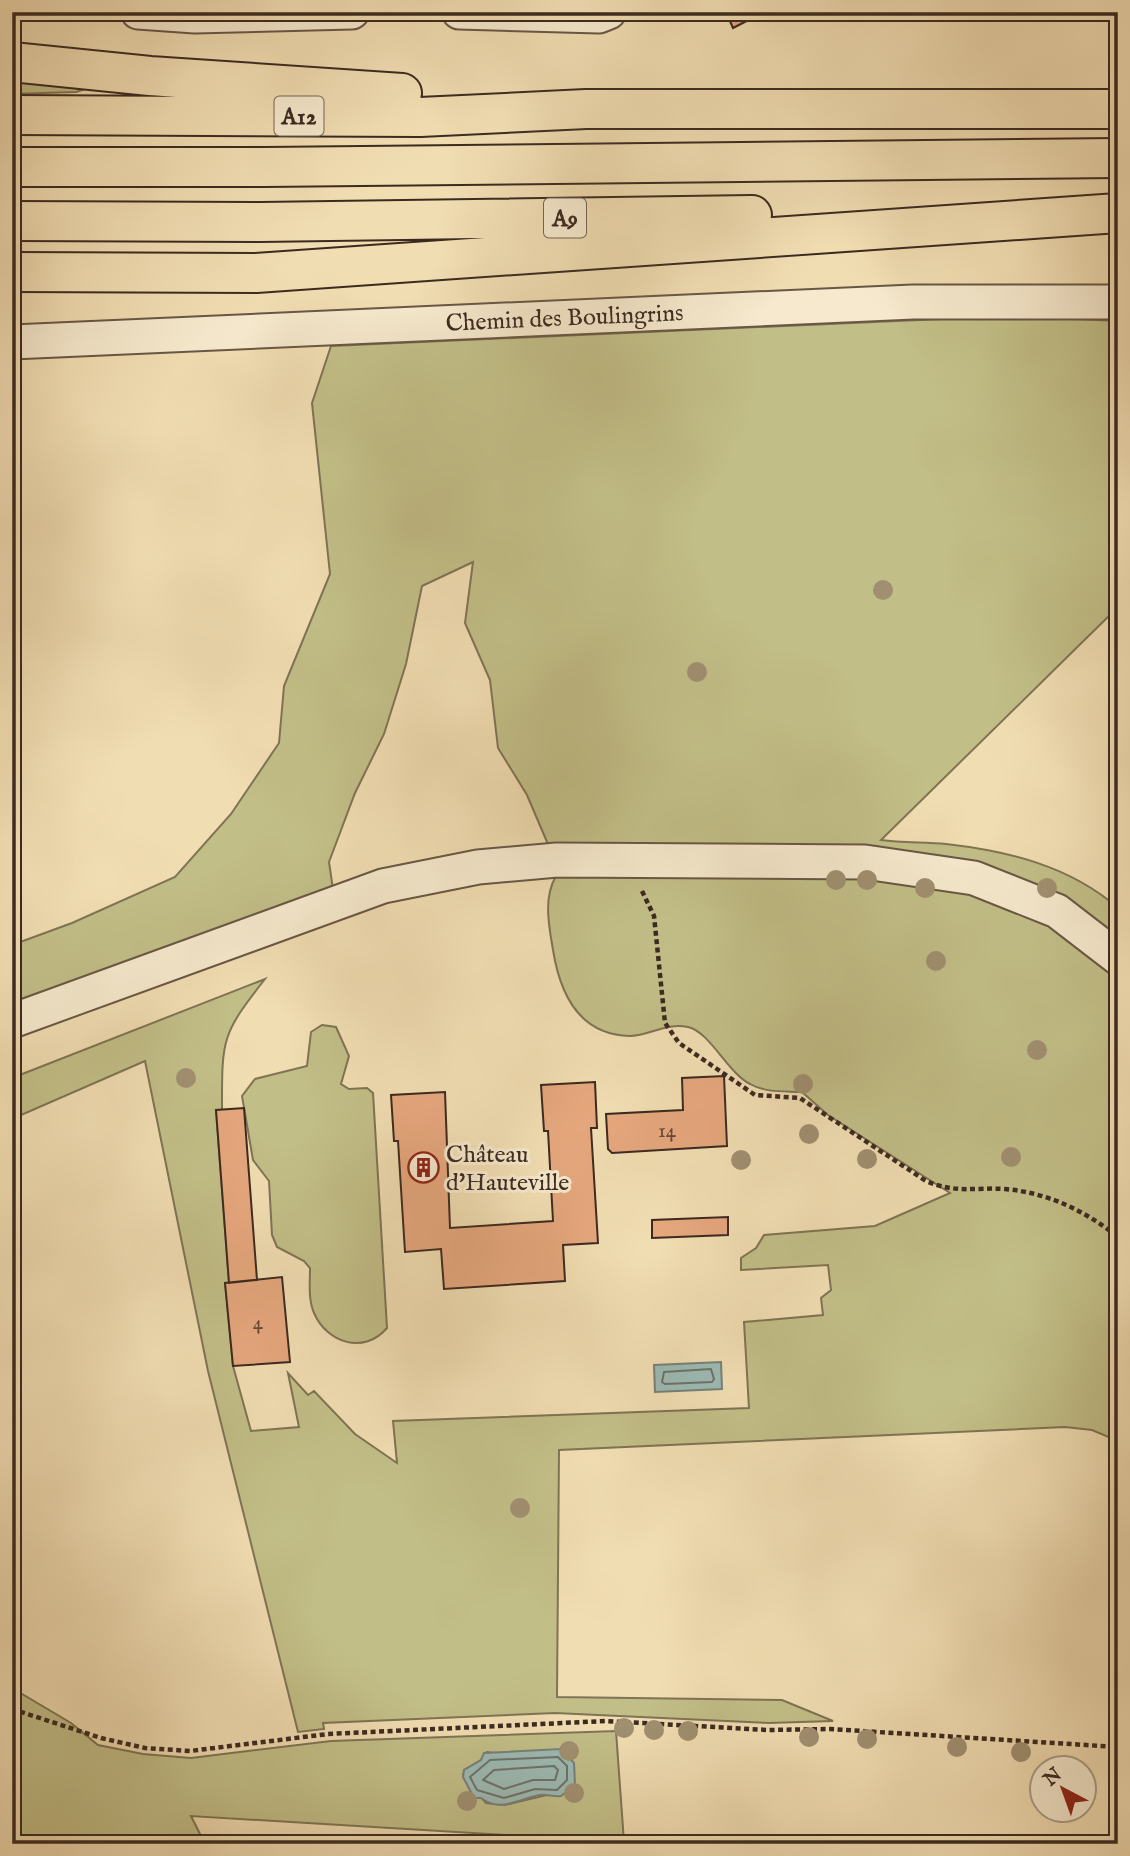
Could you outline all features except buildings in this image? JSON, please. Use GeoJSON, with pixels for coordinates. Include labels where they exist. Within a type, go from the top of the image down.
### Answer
{"type":"FeatureCollection","features":[{"type":"Feature","properties":{"kind":"highway"},"geometry":{"type":"LineString","coordinates":[[12,62],[150,76],[417,94],[586,109]]}},
{"type":"Feature","properties":{"kind":"highway","name":"A12"},"geometry":{"type":"LineString","coordinates":[[12,115],[420,117],[586,109],[1118,109]]}},
{"type":"Feature","properties":{"kind":"highway","name":"A9"},"geometry":{"type":"LineString","coordinates":[[12,167],[1118,158]]}},
{"type":"Feature","properties":{"kind":"highway"},"geometry":{"type":"LineString","coordinates":[[12,282],[256,273],[1118,213]]}},
{"type":"Feature","properties":{"kind":"highway","name":"A9"},"geometry":{"type":"LineString","coordinates":[[12,221],[260,222],[1118,213]]}},
{"type":"Feature","properties":{"kind":"highway"},"geometry":{"type":"LineString","coordinates":[[12,272],[256,273]]}},
{"type":"Feature","properties":{"kind":"street"},"geometry":{"type":"LineString","coordinates":[[138,12],[195,16],[352,12]]}},
{"type":"Feature","properties":{"kind":"street"},"geometry":{"type":"LineString","coordinates":[[459,12],[599,16],[609,12]]}},
{"type":"Feature","properties":{"kind":"street","name":"Chemin des Boulingrins"},"geometry":{"type":"LineString","coordinates":[[12,342],[913,302],[1118,302]]}},
{"type":"Feature","properties":{"kind":"street"},"geometry":{"type":"LineString","coordinates":[[12,1021],[383,886],[489,866],[557,860],[864,862],[974,878],[1058,911],[1118,958]]}},
{"type":"Feature","properties":{"kind":"path"},"geometry":{"type":"LineString","coordinates":[[613,861],[638,885],[654,916],[665,1023],[679,1043],[755,1094],[800,1098],[926,1181],[946,1190],[1004,1189],[1058,1200],[1118,1237]]}},
{"type":"Feature","properties":{"kind":"path"},"geometry":{"type":"LineString","coordinates":[[12,1709],[101,1738],[145,1748],[190,1751],[327,1734],[605,1721],[768,1730],[830,1729],[1118,1747]]}},
{"type":"Feature","properties":{"kind":"shaded area"},"geometry":{"type":"Polygon","coordinates":[[[12,74],[101,84],[76,92],[12,94],[12,74]]]}},
{"type":"Feature","properties":{"kind":"shaded area"},"geometry":{"type":"Polygon","coordinates":[[[1010,316],[1118,321],[1118,607],[881,840],[946,844],[992,851],[1059,871],[1080,881],[1118,908],[1118,950],[1031,891],[550,849],[527,795],[498,748],[490,680],[465,623],[473,562],[422,586],[406,664],[384,734],[355,793],[329,862],[335,903],[12,1021],[12,945],[72,923],[175,877],[231,814],[279,743],[284,686],[330,574],[312,403],[331,346],[1010,316]]]}},
{"type":"Feature","properties":{"kind":"shaded area"},"geometry":{"type":"Polygon","coordinates":[[[862,871],[999,894],[1118,967],[1118,1441],[1092,1430],[1065,1427],[559,1450],[557,1697],[782,1700],[833,1721],[769,1723],[555,1713],[323,1723],[324,1729],[298,1732],[208,1371],[145,1061],[12,1119],[12,1078],[265,979],[240,1013],[227,1039],[222,1110],[216,1110],[229,1283],[225,1283],[233,1366],[251,1431],[299,1427],[288,1373],[308,1395],[314,1391],[355,1434],[397,1463],[393,1421],[749,1408],[744,1322],[823,1315],[821,1298],[831,1290],[828,1265],[741,1270],[741,1258],[756,1248],[764,1235],[875,1226],[950,1193],[828,1115],[802,1092],[769,1090],[750,1084],[734,1071],[696,1030],[673,1026],[630,1036],[612,1034],[585,1020],[567,996],[556,966],[549,922],[549,893],[556,876],[862,871]]]}},
{"type":"Feature","properties":{"kind":"shaded area"},"geometry":{"type":"Polygon","coordinates":[[[322,1025],[336,1027],[349,1056],[341,1084],[349,1089],[367,1088],[373,1093],[387,1328],[368,1341],[357,1343],[337,1338],[320,1323],[311,1302],[310,1268],[304,1261],[277,1247],[272,1235],[269,1181],[253,1160],[242,1096],[255,1079],[307,1066],[311,1032],[322,1025]]]}},
{"type":"Feature","properties":{"kind":"shaded area"},"geometry":{"type":"Polygon","coordinates":[[[12,1688],[71,1723],[98,1745],[143,1754],[191,1758],[331,1741],[616,1731],[624,1842],[191,1816],[205,1844],[12,1844],[12,1688]],[[487,1752],[481,1760],[464,1770],[463,1777],[486,1803],[505,1805],[547,1795],[499,1754],[487,1752]]]}},
{"type":"Feature","properties":{"kind":"water"},"geometry":{"type":"Polygon","coordinates":[[[721,1362],[722,1389],[655,1392],[654,1365],[721,1362]]]}},
{"type":"Feature","properties":{"kind":"water"},"geometry":{"type":"Polygon","coordinates":[[[561,1749],[574,1763],[575,1785],[561,1796],[539,1795],[510,1804],[495,1804],[474,1798],[463,1777],[464,1770],[481,1760],[484,1753],[561,1749]]]}},
{"type":"Feature","properties":{"kind":"railway"},"geometry":{"type":"LineString","coordinates":[[12,18],[18,12]]}},
{"type":"Feature","properties":{"kind":"place","name":"Château d'Hauteville"},"geometry":{"type":"Point","coordinates":[423,1168]}}]}
